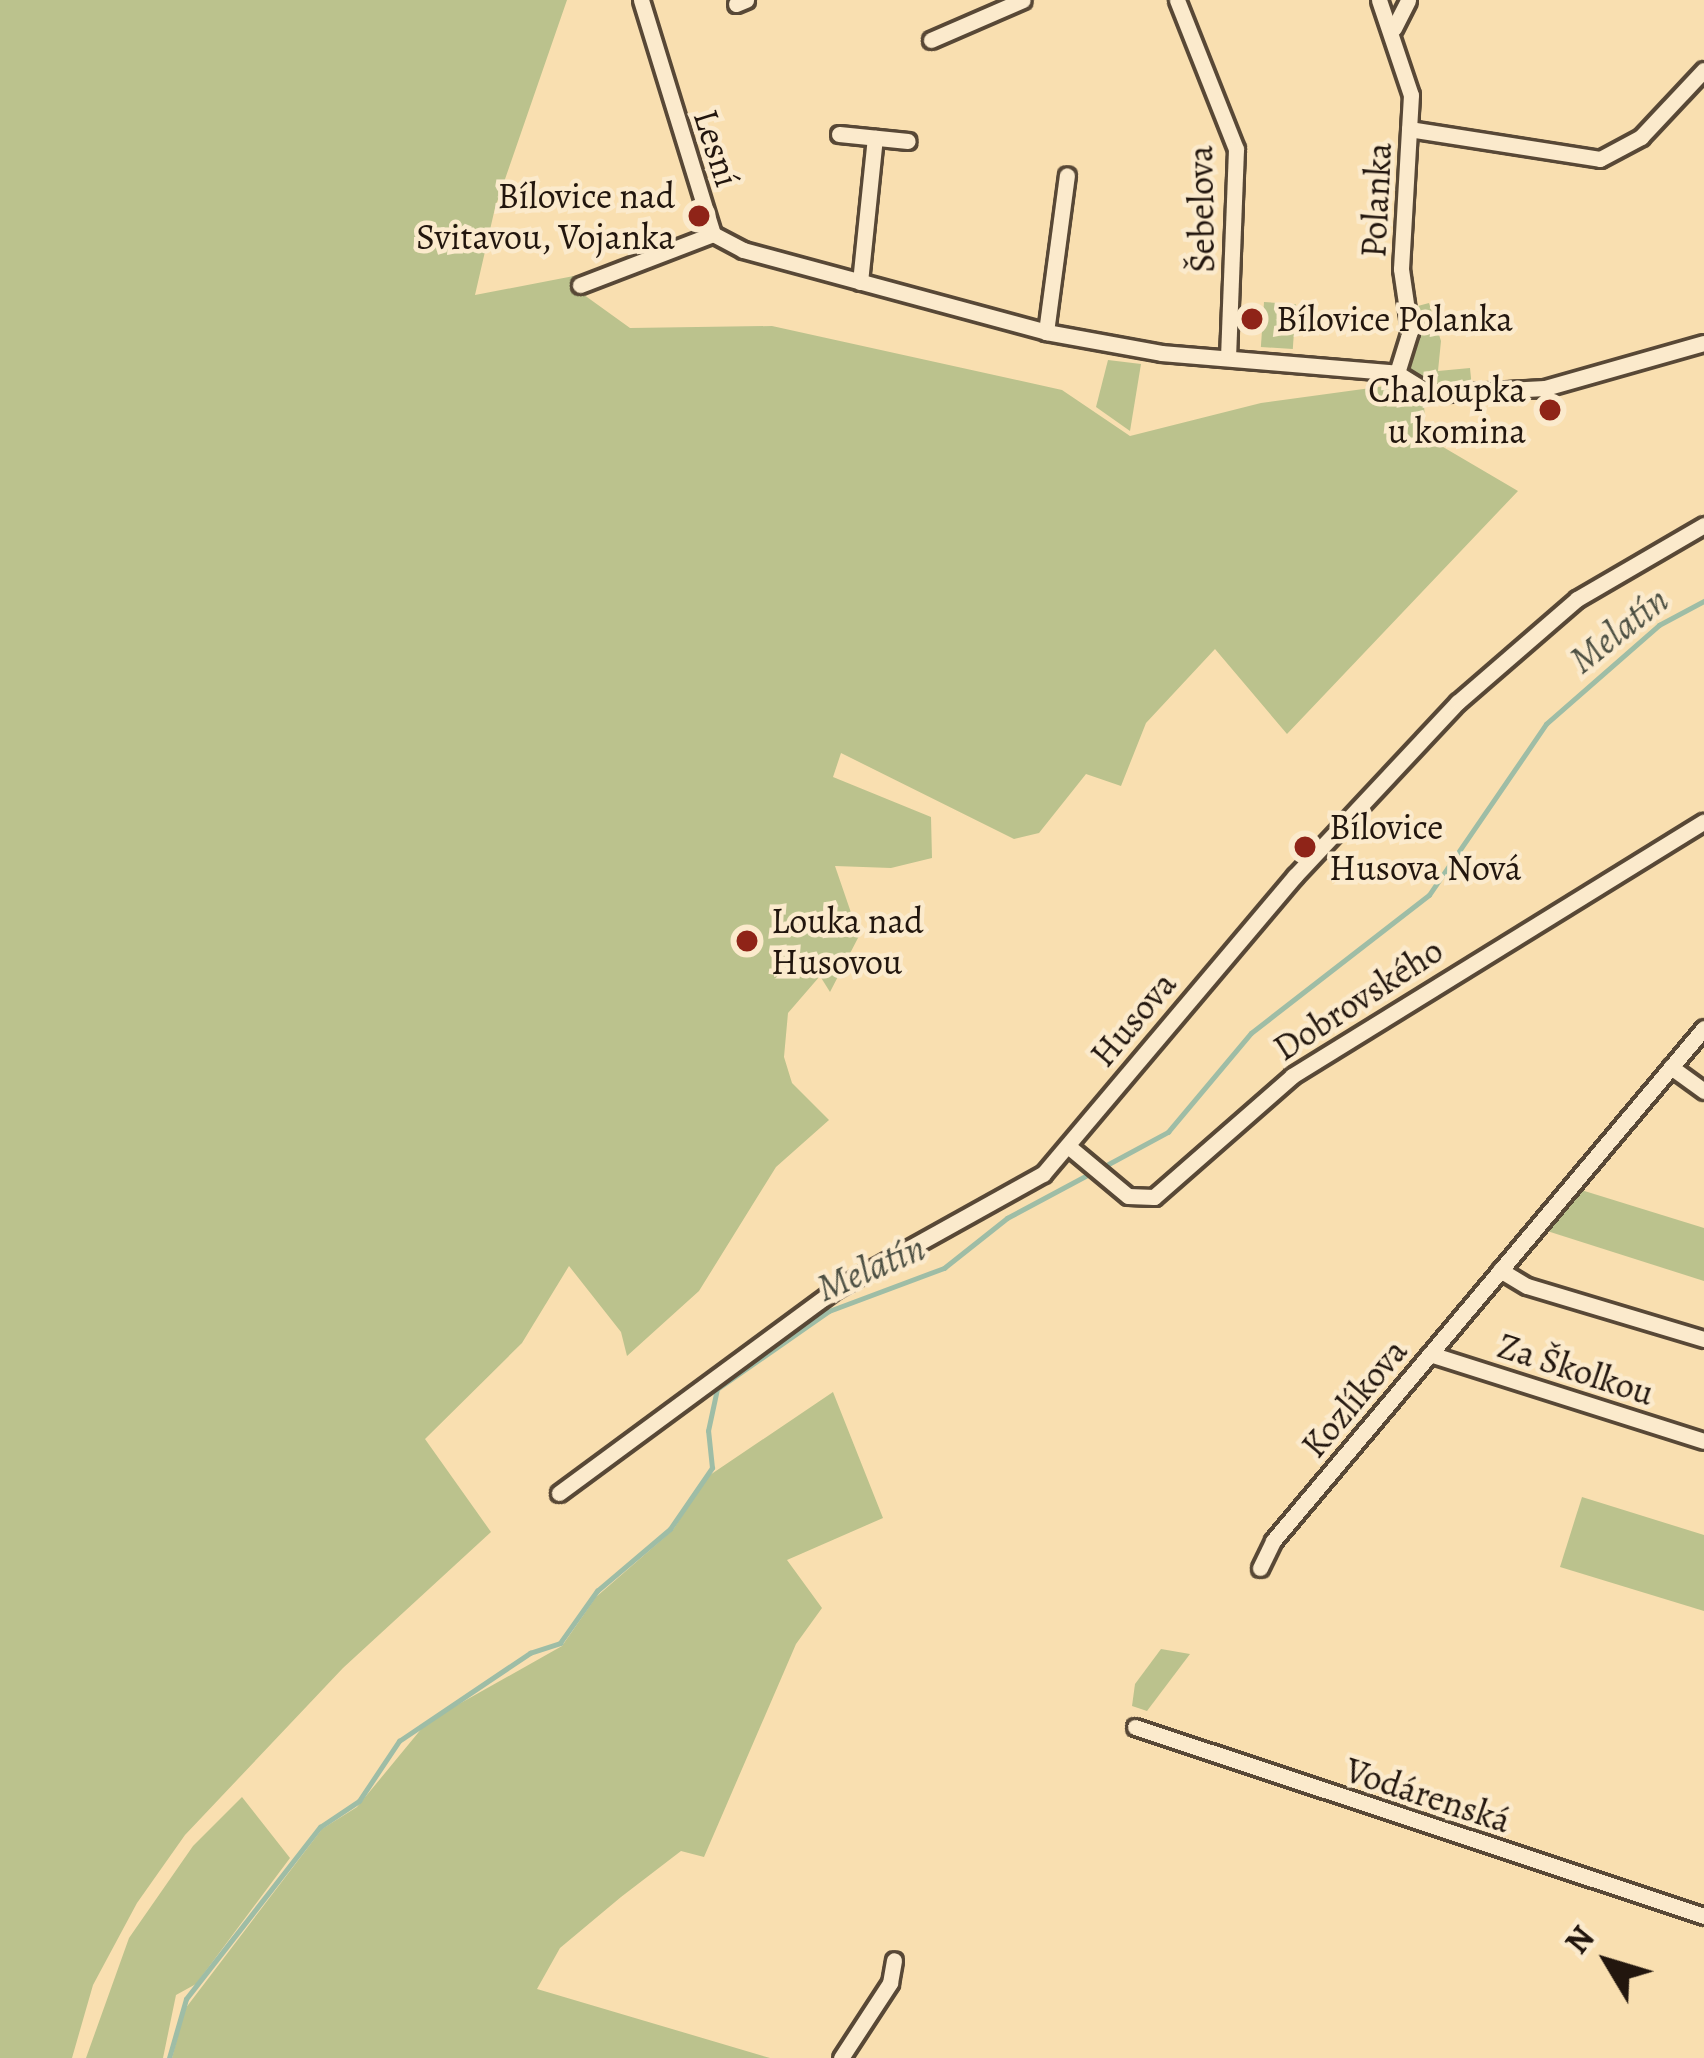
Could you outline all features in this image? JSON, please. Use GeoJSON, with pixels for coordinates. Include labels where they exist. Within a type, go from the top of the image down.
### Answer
{"type":"FeatureCollection","features":[{"type":"Feature","properties":{"kind":"street","name":"Lesní"},"geometry":{"type":"LineString","coordinates":[[640,0],[713,233],[743,250],[1046,332],[1161,353],[1228,355],[1397,373],[1431,394],[1545,388],[1704,343]]}},
{"type":"Feature","properties":{"kind":"street"},"geometry":{"type":"LineString","coordinates":[[931,40],[985,8],[1023,0]]}},
{"type":"Feature","properties":{"kind":"street","name":"Šebelova"},"geometry":{"type":"LineString","coordinates":[[1177,0],[1236,148],[1228,355]]}},
{"type":"Feature","properties":{"kind":"street","name":"Polanka"},"geometry":{"type":"LineString","coordinates":[[1378,0],[1394,28],[1411,95],[1401,269],[1410,331],[1397,373]]}},
{"type":"Feature","properties":{"kind":"street"},"geometry":{"type":"LineString","coordinates":[[1394,28],[1408,0]]}},
{"type":"Feature","properties":{"kind":"street"},"geometry":{"type":"LineString","coordinates":[[1409,129],[1600,158],[1641,137],[1704,70]]}},
{"type":"Feature","properties":{"kind":"street"},"geometry":{"type":"LineString","coordinates":[[838,134],[908,141]]}},
{"type":"Feature","properties":{"kind":"street"},"geometry":{"type":"LineString","coordinates":[[860,282],[874,139]]}},
{"type":"Feature","properties":{"kind":"street"},"geometry":{"type":"LineString","coordinates":[[1046,332],[1066,175]]}},
{"type":"Feature","properties":{"kind":"street"},"geometry":{"type":"LineString","coordinates":[[580,285],[713,233]]}},
{"type":"Feature","properties":{"kind":"street","name":"Husova"},"geometry":{"type":"LineString","coordinates":[[559,1493],[836,1288],[993,1205],[1069,1146],[1295,876],[1458,702],[1576,599],[1704,525]]}},
{"type":"Feature","properties":{"kind":"street","name":"Dobrovského"},"geometry":{"type":"LineString","coordinates":[[1069,1146],[1093,1172],[1129,1196],[1154,1197],[1292,1076],[1704,822]]}},
{"type":"Feature","properties":{"kind":"street","name":"Kozlíkova"},"geometry":{"type":"LineString","coordinates":[[1260,1568],[1274,1541],[1704,1028]]}},
{"type":"Feature","properties":{"kind":"street"},"geometry":{"type":"LineString","coordinates":[[1671,1067],[1704,1091]]}},
{"type":"Feature","properties":{"kind":"street"},"geometry":{"type":"LineString","coordinates":[[1500,1270],[1527,1286],[1704,1339]]}},
{"type":"Feature","properties":{"kind":"street","name":"Za Školkou"},"geometry":{"type":"LineString","coordinates":[[1430,1354],[1704,1441]]}},
{"type":"Feature","properties":{"kind":"street","name":"Vodárenská"},"geometry":{"type":"LineString","coordinates":[[1135,1727],[1704,1916]]}},
{"type":"Feature","properties":{"kind":"street"},"geometry":{"type":"LineString","coordinates":[[841,2058],[890,1983],[894,1960]]}},
{"type":"Feature","properties":{"kind":"green space"},"geometry":{"type":"Polygon","coordinates":[[[0,0],[567,0],[495,208],[475,295],[579,275],[580,292],[630,328],[772,326],[1062,390],[1130,436],[1261,403],[1400,384],[1424,405],[1426,437],[1518,491],[1287,734],[1215,649],[1146,723],[1121,786],[1086,774],[1039,833],[1014,839],[841,753],[833,777],[931,817],[932,858],[891,868],[835,866],[859,936],[830,992],[820,976],[788,1013],[784,1057],[792,1083],[829,1120],[776,1167],[699,1291],[627,1356],[621,1332],[569,1266],[522,1343],[425,1439],[491,1532],[343,1668],[185,1835],[137,1903],[93,1985],[72,2058],[0,2058],[0,0]]]}},
{"type":"Feature","properties":{"kind":"green space"},"geometry":{"type":"Polygon","coordinates":[[[1264,302],[1296,304],[1293,349],[1261,347],[1264,302]]]}},
{"type":"Feature","properties":{"kind":"green space"},"geometry":{"type":"Polygon","coordinates":[[[1429,303],[1441,341],[1438,371],[1470,368],[1472,388],[1409,379],[1414,307],[1429,303]]]}},
{"type":"Feature","properties":{"kind":"green space"},"geometry":{"type":"Polygon","coordinates":[[[1108,360],[1141,364],[1130,431],[1096,407],[1108,360]]]}},
{"type":"Feature","properties":{"kind":"green space"},"geometry":{"type":"Polygon","coordinates":[[[1578,1189],[1704,1228],[1704,1281],[1544,1230],[1578,1189]]]}},
{"type":"Feature","properties":{"kind":"green space"},"geometry":{"type":"Polygon","coordinates":[[[833,1392],[883,1518],[787,1560],[822,1608],[796,1644],[704,1857],[681,1851],[621,1897],[560,1948],[537,1989],[770,2058],[172,2058],[185,2009],[322,1829],[357,1807],[427,1722],[562,1646],[596,1597],[673,1530],[707,1477],[833,1392]]]}},
{"type":"Feature","properties":{"kind":"green space"},"geometry":{"type":"Polygon","coordinates":[[[1582,1497],[1704,1535],[1704,1611],[1560,1567],[1582,1497]]]}},
{"type":"Feature","properties":{"kind":"green space"},"geometry":{"type":"Polygon","coordinates":[[[1161,1649],[1190,1654],[1147,1711],[1132,1706],[1135,1684],[1161,1649]]]}},
{"type":"Feature","properties":{"kind":"green space"},"geometry":{"type":"Polygon","coordinates":[[[242,1797],[290,1858],[196,1984],[176,1995],[163,2058],[86,2058],[129,1938],[193,1846],[242,1797]]]}},
{"type":"Feature","properties":{"kind":"waterway","name":"Melatín"},"geometry":{"type":"LineString","coordinates":[[1103,1167],[1168,1132],[1251,1033],[1429,895],[1546,724],[1659,625],[1704,601]]}},
{"type":"Feature","properties":{"kind":"waterway","name":"Melatín"},"geometry":{"type":"LineString","coordinates":[[169,2058],[186,1999],[320,1827],[359,1801],[399,1741],[530,1653],[560,1643],[597,1591],[670,1529],[712,1468],[708,1431],[717,1389],[829,1311],[944,1268],[1007,1218],[1093,1172]]}},
{"type":"Feature","properties":{"kind":"place","name":"Bílovice nad Svitavou, Vojanka"},"geometry":{"type":"Point","coordinates":[699,216]}},
{"type":"Feature","properties":{"kind":"place","name":"Bílovice Polanka"},"geometry":{"type":"Point","coordinates":[1252,319]}},
{"type":"Feature","properties":{"kind":"place","name":"Chaloupka u komina"},"geometry":{"type":"Point","coordinates":[1550,410]}},
{"type":"Feature","properties":{"kind":"place","name":"Bílovice Husova Nová"},"geometry":{"type":"Point","coordinates":[1305,847]}},
{"type":"Feature","properties":{"kind":"place","name":"Louka nad Husovou"},"geometry":{"type":"Point","coordinates":[747,941]}}]}
